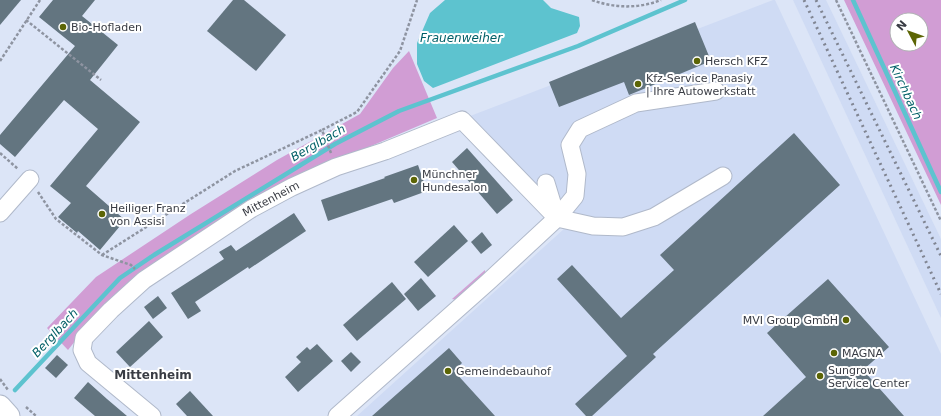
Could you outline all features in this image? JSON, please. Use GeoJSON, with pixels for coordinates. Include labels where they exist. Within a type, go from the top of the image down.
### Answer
{"type":"FeatureCollection","features":[{"type":"Feature","properties":{"kind":"main road"},"geometry":{"type":"LineString","coordinates":[[0,406],[9,416]]}},
{"type":"Feature","properties":{"kind":"street"},"geometry":{"type":"LineString","coordinates":[[337,416],[488,282],[557,218],[575,196],[576,174],[570,145],[580,129],[636,103],[716,91]]}},
{"type":"Feature","properties":{"kind":"street","name":"Mittenheim"},"geometry":{"type":"LineString","coordinates":[[152,416],[88,363],[82,350],[84,338],[111,310],[144,280],[252,209],[292,187],[336,167],[384,151],[462,120],[557,218]]}},
{"type":"Feature","properties":{"kind":"street"},"geometry":{"type":"LineString","coordinates":[[557,218],[593,226],[622,227],[654,217],[723,176]]}},
{"type":"Feature","properties":{"kind":"street"},"geometry":{"type":"LineString","coordinates":[[0,213],[30,179]]}},
{"type":"Feature","properties":{"kind":"street"},"geometry":{"type":"LineString","coordinates":[[546,183],[557,218]]}},
{"type":"Feature","properties":{"kind":"path"},"geometry":{"type":"LineString","coordinates":[[0,61],[40,0]]}},
{"type":"Feature","properties":{"kind":"path"},"geometry":{"type":"LineString","coordinates":[[102,255],[235,171],[357,112],[400,51],[417,0]]}},
{"type":"Feature","properties":{"kind":"path"},"geometry":{"type":"LineString","coordinates":[[592,0],[602,4],[629,7],[650,4],[661,0]]}},
{"type":"Feature","properties":{"kind":"path"},"geometry":{"type":"LineString","coordinates":[[836,0],[941,221]]}},
{"type":"Feature","properties":{"kind":"path"},"geometry":{"type":"LineString","coordinates":[[26,20],[101,80]]}},
{"type":"Feature","properties":{"kind":"path"},"geometry":{"type":"LineString","coordinates":[[322,130],[331,154]]}},
{"type":"Feature","properties":{"kind":"path"},"geometry":{"type":"LineString","coordinates":[[0,153],[30,179],[56,219],[102,255],[131,265]]}},
{"type":"Feature","properties":{"kind":"shaded area"},"geometry":{"type":"Polygon","coordinates":[[[775,0],[941,354],[941,416],[357,416],[565,228],[465,118],[775,0]]]}},
{"type":"Feature","properties":{"kind":"shaded area"},"geometry":{"type":"Polygon","coordinates":[[[793,0],[826,0],[941,239],[941,318],[793,0]]]}},
{"type":"Feature","properties":{"kind":"shaded area"},"geometry":{"type":"Polygon","coordinates":[[[844,0],[941,0],[941,205],[844,0]]]}},
{"type":"Feature","properties":{"kind":"shaded area"},"geometry":{"type":"Polygon","coordinates":[[[409,51],[437,118],[364,149],[298,180],[99,311],[68,350],[47,328],[96,277],[191,214],[277,160],[360,114],[393,68],[409,51]]]}},
{"type":"Feature","properties":{"kind":"shaded area"},"geometry":{"type":"Polygon","coordinates":[[[485,270],[485,275],[457,300],[452,299],[485,270]]]}},
{"type":"Feature","properties":{"kind":"water","name":"Frauenweiher"},"geometry":{"type":"Polygon","coordinates":[[[445,0],[543,0],[551,8],[579,17],[580,26],[577,33],[433,88],[424,81],[417,64],[417,43],[430,13],[445,0]]]}},
{"type":"Feature","properties":{"kind":"building"},"geometry":{"type":"Polygon","coordinates":[[[0,0],[21,0],[0,25],[0,0]]]}},
{"type":"Feature","properties":{"kind":"building"},"geometry":{"type":"Polygon","coordinates":[[[53,0],[95,0],[82,16],[118,45],[90,80],[140,122],[86,186],[125,220],[100,250],[78,231],[77,233],[58,217],[71,203],[50,186],[98,129],[64,100],[15,157],[0,144],[0,135],[75,46],[39,17],[53,0]]]}},
{"type":"Feature","properties":{"kind":"building"},"geometry":{"type":"Polygon","coordinates":[[[233,0],[244,0],[286,35],[256,71],[207,31],[233,0]]]}},
{"type":"Feature","properties":{"kind":"building"},"geometry":{"type":"Polygon","coordinates":[[[695,22],[711,61],[629,95],[624,82],[559,107],[549,82],[695,22]]]}},
{"type":"Feature","properties":{"kind":"building"},"geometry":{"type":"Polygon","coordinates":[[[794,133],[840,185],[653,354],[656,357],[592,416],[586,416],[575,404],[627,356],[557,279],[572,265],[621,318],[674,270],[660,255],[794,133]]]}},
{"type":"Feature","properties":{"kind":"building"},"geometry":{"type":"Polygon","coordinates":[[[467,148],[513,200],[497,214],[452,162],[467,148]]]}},
{"type":"Feature","properties":{"kind":"building"},"geometry":{"type":"Polygon","coordinates":[[[418,165],[427,191],[394,203],[392,199],[328,221],[321,200],[418,165]]]}},
{"type":"Feature","properties":{"kind":"building"},"geometry":{"type":"Polygon","coordinates":[[[294,213],[306,231],[249,269],[248,267],[195,302],[201,311],[188,319],[171,293],[224,259],[219,252],[231,245],[236,251],[294,213]]]}},
{"type":"Feature","properties":{"kind":"building"},"geometry":{"type":"Polygon","coordinates":[[[454,225],[468,241],[428,277],[414,262],[454,225]]]}},
{"type":"Feature","properties":{"kind":"building"},"geometry":{"type":"Polygon","coordinates":[[[482,232],[492,245],[481,254],[471,242],[482,232]]]}},
{"type":"Feature","properties":{"kind":"building"},"geometry":{"type":"Polygon","coordinates":[[[421,278],[436,296],[418,311],[404,294],[421,278]]]}},
{"type":"Feature","properties":{"kind":"building","name":"MAGNA"},"geometry":{"type":"Polygon","coordinates":[[[828,279],[889,347],[863,370],[904,416],[763,416],[806,377],[767,333],[828,279]]]}},
{"type":"Feature","properties":{"kind":"building"},"geometry":{"type":"Polygon","coordinates":[[[392,282],[406,299],[357,341],[343,325],[392,282]]]}},
{"type":"Feature","properties":{"kind":"building"},"geometry":{"type":"Polygon","coordinates":[[[158,296],[167,308],[153,319],[144,307],[158,296]]]}},
{"type":"Feature","properties":{"kind":"building"},"geometry":{"type":"Polygon","coordinates":[[[149,321],[163,337],[130,367],[116,352],[149,321]]]}},
{"type":"Feature","properties":{"kind":"building"},"geometry":{"type":"Polygon","coordinates":[[[317,344],[333,361],[298,392],[285,377],[301,362],[296,357],[307,347],[310,350],[317,344]]]}},
{"type":"Feature","properties":{"kind":"building"},"geometry":{"type":"Polygon","coordinates":[[[449,348],[462,363],[454,371],[495,416],[372,416],[449,348]]]}},
{"type":"Feature","properties":{"kind":"building"},"geometry":{"type":"Polygon","coordinates":[[[351,352],[361,362],[351,372],[341,361],[351,352]]]}},
{"type":"Feature","properties":{"kind":"building"},"geometry":{"type":"Polygon","coordinates":[[[57,355],[68,365],[56,378],[45,368],[57,355]]]}},
{"type":"Feature","properties":{"kind":"building"},"geometry":{"type":"Polygon","coordinates":[[[88,382],[127,416],[95,416],[74,398],[88,382]]]}},
{"type":"Feature","properties":{"kind":"building"},"geometry":{"type":"Polygon","coordinates":[[[190,391],[213,416],[187,416],[176,404],[190,391]]]}},
{"type":"Feature","properties":{"kind":"waterway","name":"Berglbach"},"geometry":{"type":"LineString","coordinates":[[15,390],[120,278],[154,255],[335,144],[399,111],[578,46],[685,0]]}},
{"type":"Feature","properties":{"kind":"waterway","name":"Kirchbach"},"geometry":{"type":"LineString","coordinates":[[853,0],[941,192]]}},
{"type":"Feature","properties":{"kind":"railway"},"geometry":{"type":"LineString","coordinates":[[804,0],[941,294]]}},
{"type":"Feature","properties":{"kind":"railway"},"geometry":{"type":"LineString","coordinates":[[816,0],[941,256]]}},
{"type":"Feature","properties":{"kind":"place","name":"Bio-Hofladen"},"geometry":{"type":"Point","coordinates":[63,27]}},
{"type":"Feature","properties":{"kind":"place","name":"Hersch KFZ"},"geometry":{"type":"Point","coordinates":[697,61]}},
{"type":"Feature","properties":{"kind":"place","name":"Kfz-Service Panasiy | Ihre Autowerkstatt"},"geometry":{"type":"Point","coordinates":[638,84]}},
{"type":"Feature","properties":{"kind":"place","name":"Münchner Hundesalon"},"geometry":{"type":"Point","coordinates":[414,180]}},
{"type":"Feature","properties":{"kind":"place","name":"Heiliger Franz von Assisi"},"geometry":{"type":"Point","coordinates":[102,214]}},
{"type":"Feature","properties":{"kind":"place","name":"MVI Group GmbH"},"geometry":{"type":"Point","coordinates":[846,320]}},
{"type":"Feature","properties":{"kind":"place","name":"MAGNA"},"geometry":{"type":"Point","coordinates":[834,353]}},
{"type":"Feature","properties":{"kind":"place","name":"Gemeindebauhof"},"geometry":{"type":"Point","coordinates":[448,371]}},
{"type":"Feature","properties":{"kind":"place","name":"Sungrow Service Center"},"geometry":{"type":"Point","coordinates":[820,376]}},
{"type":"Feature","properties":{"kind":"district","name":"Mittenheim"},"geometry":{"type":"Point","coordinates":[153,375]}}]}
